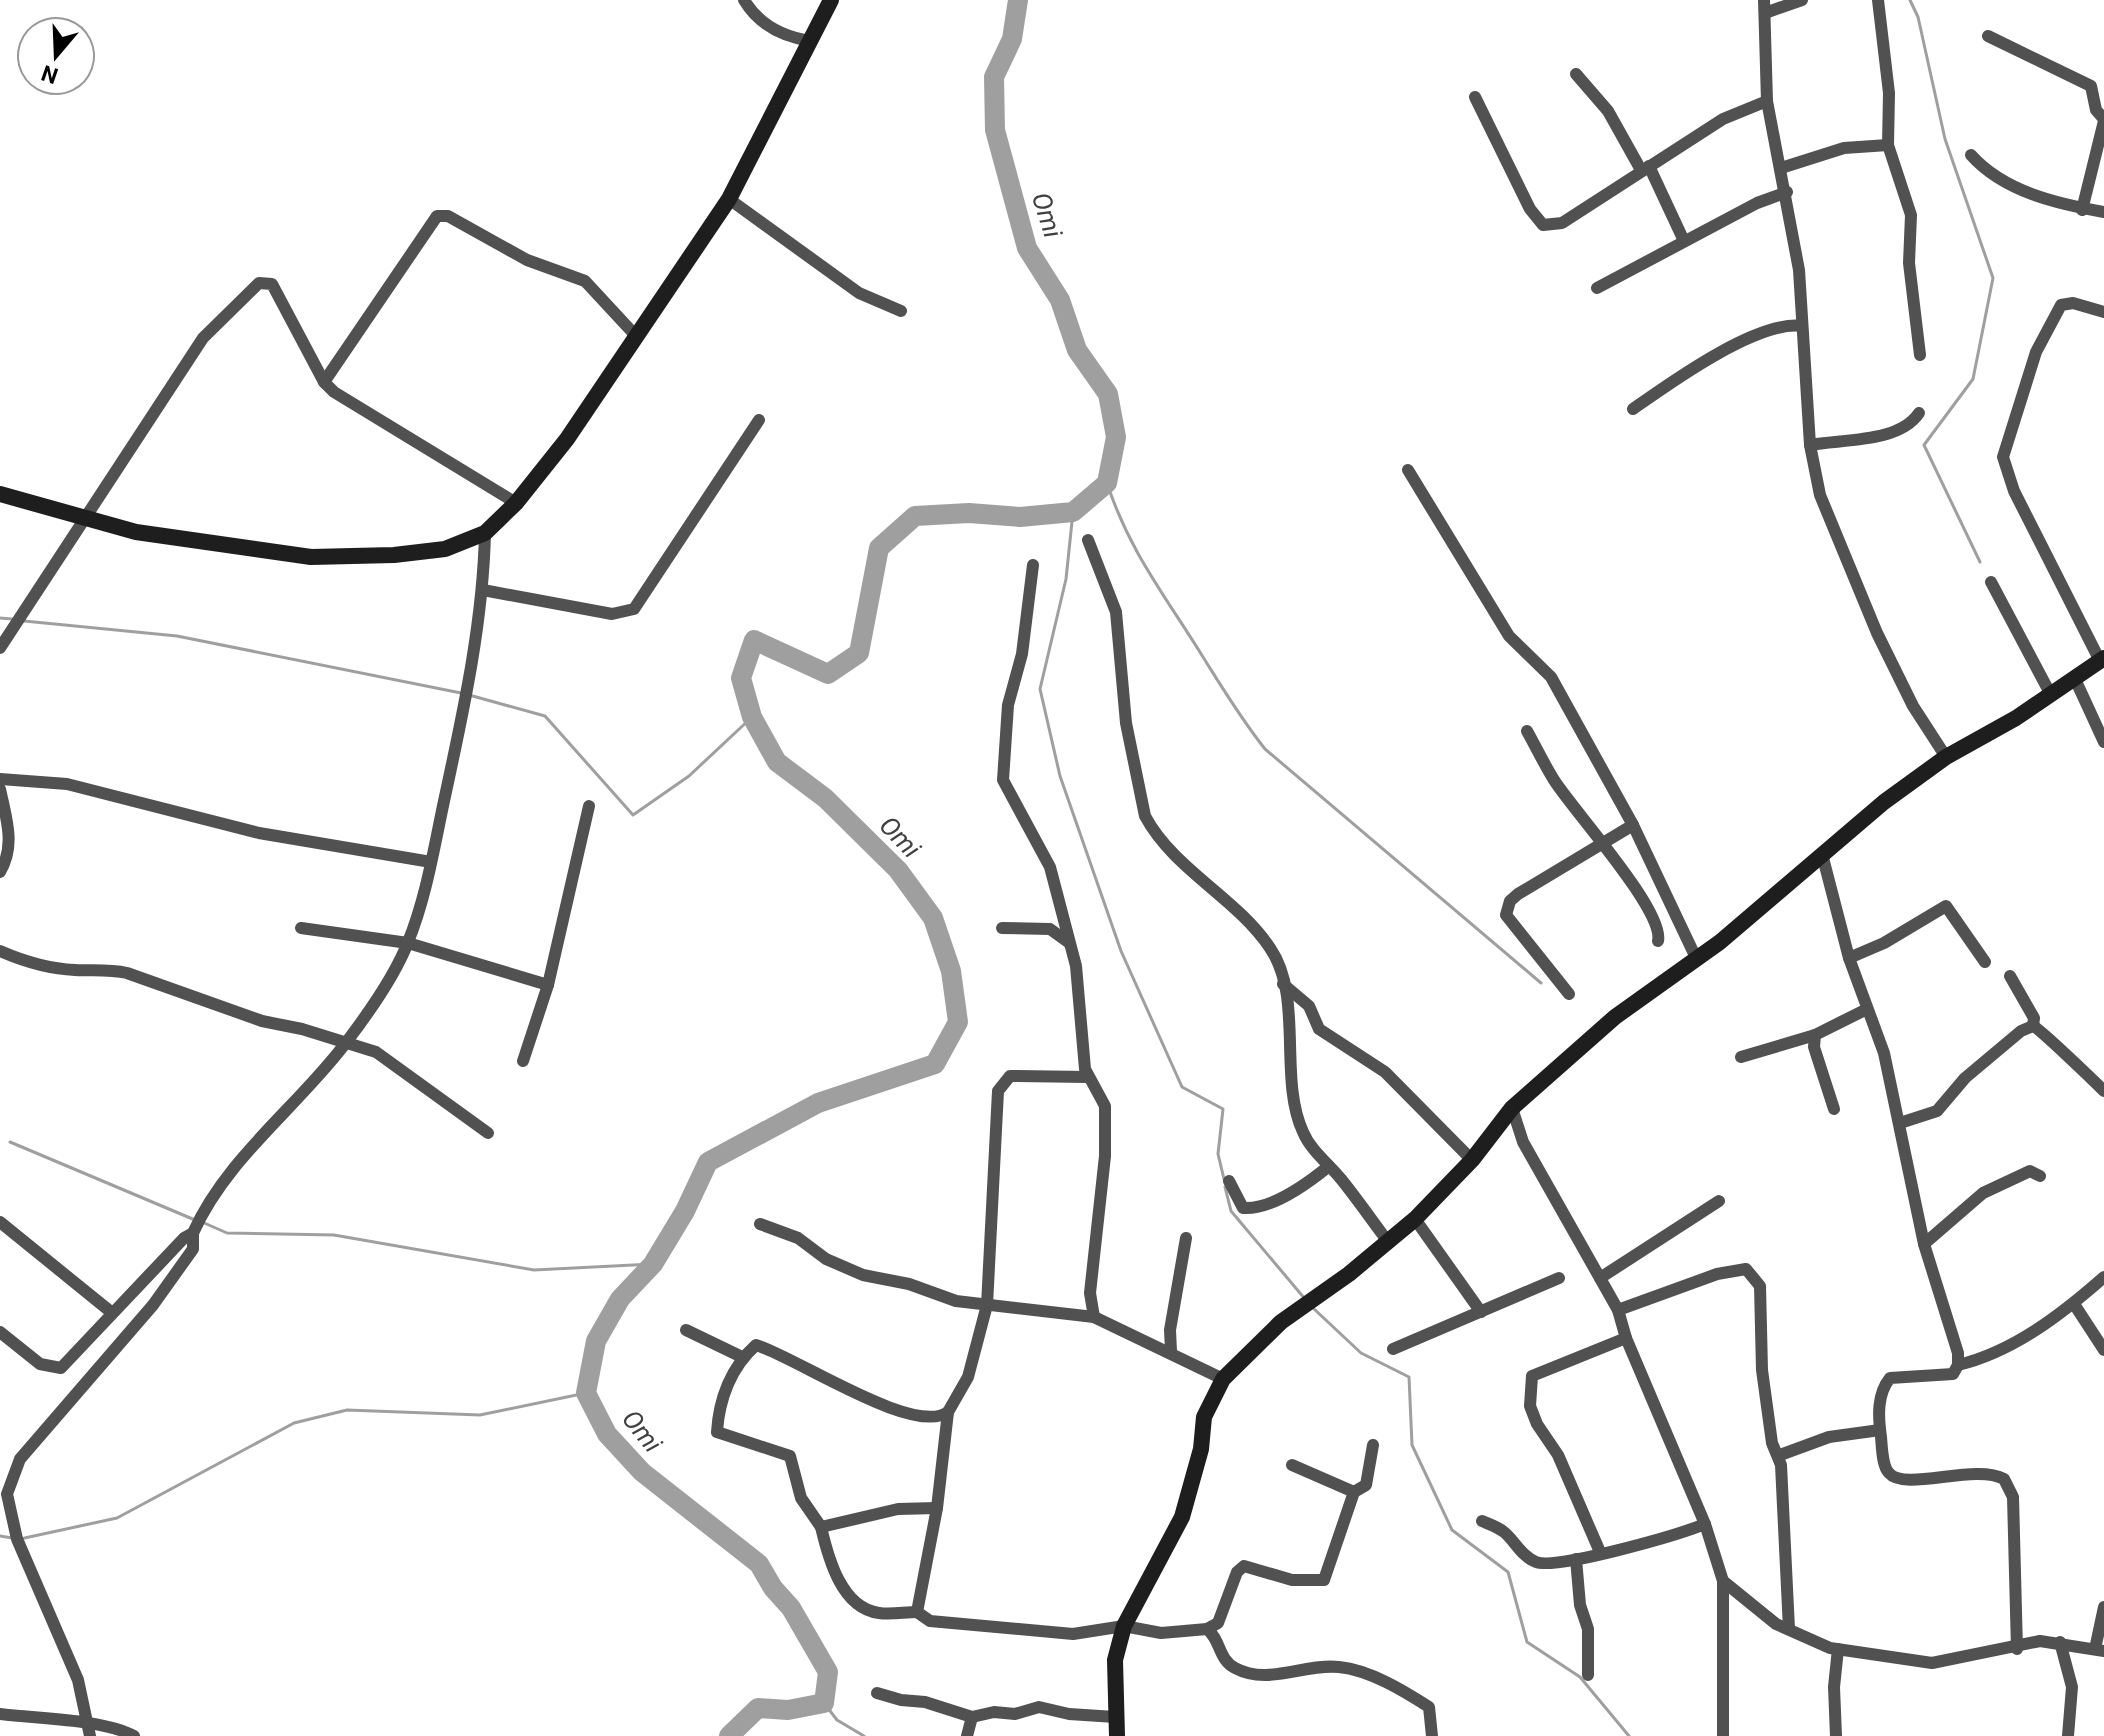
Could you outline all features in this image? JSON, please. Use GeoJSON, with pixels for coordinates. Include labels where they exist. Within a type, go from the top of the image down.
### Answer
{"type":"FeatureCollection","features":[{"type":"Feature","properties":{"kind":"street"},"geometry":{"type":"LineString","coordinates":[[744,0],[760,21],[790,38],[811,41]]}},
{"type":"Feature","properties":{"kind":"street"},"geometry":{"type":"LineString","coordinates":[[0,494],[136,532],[311,557],[394,555],[445,549],[485,533],[516,503],[599,394],[729,199],[831,0]]}},
{"type":"Feature","properties":{"kind":"street"},"geometry":{"type":"LineString","coordinates":[[1802,0],[1765,7],[1767,101],[1787,192],[1799,270],[1810,445],[1820,495],[1860,594],[1913,706],[1946,757]]}},
{"type":"Feature","properties":{"kind":"street"},"geometry":{"type":"LineString","coordinates":[[1878,0],[1889,93],[1888,145],[1911,215],[1909,263],[1920,355]]}},
{"type":"Feature","properties":{"kind":"street"},"geometry":{"type":"LineString","coordinates":[[1988,36],[2091,86],[2096,110],[2104,120],[2082,210]]}},
{"type":"Feature","properties":{"kind":"street"},"geometry":{"type":"LineString","coordinates":[[1576,74],[1608,111],[1645,168],[1684,241]]}},
{"type":"Feature","properties":{"kind":"street"},"geometry":{"type":"LineString","coordinates":[[1475,97],[1530,209],[1543,225],[1562,223],[1723,119],[1767,101]]}},
{"type":"Feature","properties":{"kind":"street"},"geometry":{"type":"LineString","coordinates":[[1781,168],[1844,148],[1888,145]]}},
{"type":"Feature","properties":{"kind":"street"},"geometry":{"type":"LineString","coordinates":[[1971,155],[2006,182],[2082,210],[2104,212]]}},
{"type":"Feature","properties":{"kind":"street"},"geometry":{"type":"LineString","coordinates":[[1597,288],[1757,203],[1787,192]]}},
{"type":"Feature","properties":{"kind":"street"},"geometry":{"type":"LineString","coordinates":[[729,199],[859,293],[901,311]]}},
{"type":"Feature","properties":{"kind":"street"},"geometry":{"type":"LineString","coordinates":[[324,382],[437,216],[448,216],[527,260],[585,281],[636,336]]}},
{"type":"Feature","properties":{"kind":"street"},"geometry":{"type":"LineString","coordinates":[[0,648],[203,338],[259,283],[272,284],[324,382],[334,392],[516,503]]}},
{"type":"Feature","properties":{"kind":"street"},"geometry":{"type":"LineString","coordinates":[[1117,1736],[1115,1660],[1124,1626],[1182,1517],[1201,1449],[1204,1417],[1223,1379],[1281,1322],[1389,1243],[1415,1219],[1472,1160],[1512,1108],[1615,1017],[1697,960],[1822,854],[1946,757],[2051,695],[2102,660],[2034,532],[2003,457],[2036,352],[2061,305],[2073,303],[2104,312]]}},
{"type":"Feature","properties":{"kind":"street"},"geometry":{"type":"LineString","coordinates":[[1633,409],[1695,364],[1777,327],[1802,326]]}},
{"type":"Feature","properties":{"kind":"street"},"geometry":{"type":"LineString","coordinates":[[1810,445],[1888,434],[1911,425],[1919,413]]}},
{"type":"Feature","properties":{"kind":"street"},"geometry":{"type":"LineString","coordinates":[[483,590],[612,614],[634,609],[759,420]]}},
{"type":"Feature","properties":{"kind":"street"},"geometry":{"type":"LineString","coordinates":[[1408,470],[1509,636],[1551,677],[1633,825],[1697,960]]}},
{"type":"Feature","properties":{"kind":"street"},"geometry":{"type":"LineString","coordinates":[[0,1332],[40,1364],[61,1368],[111,1312],[196,1228],[230,1173],[347,1042],[408,943],[431,862],[463,714],[483,590],[485,533]]}},
{"type":"Feature","properties":{"kind":"street"},"geometry":{"type":"LineString","coordinates":[[1088,540],[1116,612],[1126,723],[1145,816],[1151,827],[1205,886],[1244,919],[1270,948],[1283,984],[1299,1119],[1311,1146],[1389,1243]]}},
{"type":"Feature","properties":{"kind":"street"},"geometry":{"type":"LineString","coordinates":[[1033,565],[1022,654],[1008,705],[1003,780],[1050,867],[1076,966],[1088,1077],[1105,1106],[1105,1156],[1090,1293],[1094,1317]]}},
{"type":"Feature","properties":{"kind":"street"},"geometry":{"type":"LineString","coordinates":[[1991,582],[2051,695]]}},
{"type":"Feature","properties":{"kind":"street"},"geometry":{"type":"LineString","coordinates":[[2075,679],[2104,742]]}},
{"type":"Feature","properties":{"kind":"street"},"geometry":{"type":"LineString","coordinates":[[1527,731],[1555,782],[1603,841],[1650,915],[1659,933],[1658,941]]}},
{"type":"Feature","properties":{"kind":"street"},"geometry":{"type":"LineString","coordinates":[[0,779],[67,784],[259,833],[431,862]]}},
{"type":"Feature","properties":{"kind":"street"},"geometry":{"type":"LineString","coordinates":[[0,789],[10,838],[8,859],[0,872]]}},
{"type":"Feature","properties":{"kind":"street"},"geometry":{"type":"LineString","coordinates":[[523,1061],[548,985],[589,806]]}},
{"type":"Feature","properties":{"kind":"street"},"geometry":{"type":"LineString","coordinates":[[1569,994],[1506,915],[1507,906],[1518,894],[1633,825]]}},
{"type":"Feature","properties":{"kind":"street"},"geometry":{"type":"LineString","coordinates":[[1822,854],[1849,958],[1884,1053],[1924,1244],[1950,1323],[1958,1365]]}},
{"type":"Feature","properties":{"kind":"street"},"geometry":{"type":"LineString","coordinates":[[1849,958],[1884,943],[1946,906],[1985,962]]}},
{"type":"Feature","properties":{"kind":"street"},"geometry":{"type":"LineString","coordinates":[[301,928],[408,943],[548,985]]}},
{"type":"Feature","properties":{"kind":"street"},"geometry":{"type":"LineString","coordinates":[[1002,928],[1050,929],[1065,937],[1071,948]]}},
{"type":"Feature","properties":{"kind":"street"},"geometry":{"type":"LineString","coordinates":[[0,951],[24,961],[75,970],[107,969],[127,973],[262,1021],[376,1052],[488,1133]]}},
{"type":"Feature","properties":{"kind":"street"},"geometry":{"type":"LineString","coordinates":[[2010,976],[2034,1018],[2033,1026]]}},
{"type":"Feature","properties":{"kind":"street"},"geometry":{"type":"LineString","coordinates":[[1283,984],[1309,1006],[1319,1029],[1385,1072],[1472,1160]]}},
{"type":"Feature","properties":{"kind":"street"},"geometry":{"type":"LineString","coordinates":[[1741,1057],[1815,1035],[1867,1009]]}},
{"type":"Feature","properties":{"kind":"street"},"geometry":{"type":"LineString","coordinates":[[1900,1123],[1937,1111],[1965,1078],[2021,1031],[2033,1026]]}},
{"type":"Feature","properties":{"kind":"street"},"geometry":{"type":"LineString","coordinates":[[2033,1026],[2104,1091]]}},
{"type":"Feature","properties":{"kind":"street"},"geometry":{"type":"LineString","coordinates":[[1815,1035],[1814,1047],[1834,1109]]}},
{"type":"Feature","properties":{"kind":"street"},"geometry":{"type":"LineString","coordinates":[[917,1612],[937,1508],[948,1412],[968,1377],[987,1305],[998,1091],[1010,1076],[1088,1077]]}},
{"type":"Feature","properties":{"kind":"street"},"geometry":{"type":"LineString","coordinates":[[1512,1108],[1523,1142],[1618,1310],[1626,1338],[1705,1524],[1723,1581],[1723,1736]]}},
{"type":"Feature","properties":{"kind":"street"},"geometry":{"type":"LineString","coordinates":[[1229,1181],[1243,1208],[1255,1209],[1308,1183],[1329,1166]]}},
{"type":"Feature","properties":{"kind":"street"},"geometry":{"type":"LineString","coordinates":[[1924,1244],[1983,1193],[2030,1171],[2040,1176]]}},
{"type":"Feature","properties":{"kind":"street"},"geometry":{"type":"LineString","coordinates":[[1600,1278],[1719,1201]]}},
{"type":"Feature","properties":{"kind":"street"},"geometry":{"type":"LineString","coordinates":[[1415,1219],[1481,1312]]}},
{"type":"Feature","properties":{"kind":"street"},"geometry":{"type":"LineString","coordinates":[[0,1222],[111,1312]]}},
{"type":"Feature","properties":{"kind":"street"},"geometry":{"type":"LineString","coordinates":[[760,1224],[798,1238],[826,1259],[863,1275],[909,1284],[956,1301],[1094,1317],[1171,1351],[1223,1379]]}},
{"type":"Feature","properties":{"kind":"street"},"geometry":{"type":"LineString","coordinates":[[90,1731],[78,1680],[17,1539],[7,1494],[20,1459],[153,1305],[193,1249],[196,1228]]}},
{"type":"Feature","properties":{"kind":"street"},"geometry":{"type":"LineString","coordinates":[[1171,1351],[1170,1330],[1186,1238]]}},
{"type":"Feature","properties":{"kind":"street"},"geometry":{"type":"LineString","coordinates":[[1618,1310],[1717,1274],[1746,1269],[1755,1276],[1760,1286],[1762,1370],[1772,1443],[1780,1455],[1789,1629]]}},
{"type":"Feature","properties":{"kind":"street"},"geometry":{"type":"LineString","coordinates":[[2017,1649],[2013,1497],[2004,1479],[1979,1472],[1904,1480],[1891,1476],[1886,1470],[1880,1430],[1880,1390],[1890,1378],[1946,1376],[1958,1365],[1989,1358],[2074,1304],[2104,1277]]}},
{"type":"Feature","properties":{"kind":"street"},"geometry":{"type":"LineString","coordinates":[[1393,1349],[1559,1278]]}},
{"type":"Feature","properties":{"kind":"street"},"geometry":{"type":"LineString","coordinates":[[2074,1304],[2104,1350]]}},
{"type":"Feature","properties":{"kind":"street"},"geometry":{"type":"LineString","coordinates":[[686,1330],[742,1357]]}},
{"type":"Feature","properties":{"kind":"street"},"geometry":{"type":"LineString","coordinates":[[1600,1552],[1558,1455],[1537,1424],[1530,1406],[1532,1376],[1626,1338]]}},
{"type":"Feature","properties":{"kind":"street"},"geometry":{"type":"LineString","coordinates":[[948,1412],[941,1417],[926,1418],[854,1394],[776,1351],[756,1345],[742,1357],[719,1409],[717,1432],[790,1456],[801,1498],[821,1527],[831,1565],[846,1591],[863,1607],[877,1613],[917,1612],[930,1621],[1073,1634],[1124,1626],[1161,1633],[1207,1629],[1218,1623],[1237,1572],[1244,1566],[1292,1580],[1324,1580],[1354,1492],[1366,1485],[1373,1445]]}},
{"type":"Feature","properties":{"kind":"street"},"geometry":{"type":"LineString","coordinates":[[1780,1455],[1829,1437],[1880,1430]]}},
{"type":"Feature","properties":{"kind":"street"},"geometry":{"type":"LineString","coordinates":[[1292,1465],[1354,1492]]}},
{"type":"Feature","properties":{"kind":"street"},"geometry":{"type":"LineString","coordinates":[[821,1527],[898,1509],[937,1508]]}},
{"type":"Feature","properties":{"kind":"street"},"geometry":{"type":"LineString","coordinates":[[1482,1521],[1504,1532],[1535,1561],[1553,1565],[1664,1540],[1705,1524]]}},
{"type":"Feature","properties":{"kind":"street"},"geometry":{"type":"LineString","coordinates":[[1576,1559],[1580,1605],[1588,1629],[1588,1675]]}},
{"type":"Feature","properties":{"kind":"street"},"geometry":{"type":"LineString","coordinates":[[1723,1581],[1752,1607],[1789,1629],[1838,1649],[1932,1663],[2017,1649],[2040,1641],[2100,1650],[2104,1607]]}},
{"type":"Feature","properties":{"kind":"street"},"geometry":{"type":"LineString","coordinates":[[1207,1629],[1215,1635],[1221,1655],[1240,1670],[1269,1675],[1339,1667],[1387,1683],[1429,1707],[1432,1736]]}},
{"type":"Feature","properties":{"kind":"street"},"geometry":{"type":"LineString","coordinates":[[2060,1642],[2072,1687],[2068,1736]]}},
{"type":"Feature","properties":{"kind":"street"},"geometry":{"type":"LineString","coordinates":[[1836,1736],[1834,1687],[1838,1649]]}},
{"type":"Feature","properties":{"kind":"street"},"geometry":{"type":"LineString","coordinates":[[877,1693],[925,1702],[972,1717],[994,1712],[1015,1714],[1039,1707],[1069,1714],[1115,1717]]}},
{"type":"Feature","properties":{"kind":"street"},"geometry":{"type":"LineString","coordinates":[[0,1714],[90,1731],[105,1724],[134,1736]]}},
{"type":"Feature","properties":{"kind":"street"},"geometry":{"type":"LineString","coordinates":[[967,1736],[972,1717]]}},
{"type":"Feature","properties":{"kind":"waterway","name":"Omi"},"geometry":{"type":"LineString","coordinates":[[729,1736],[758,1708],[788,1710],[824,1703],[828,1672],[791,1608],[773,1588],[759,1564],[642,1472],[607,1434],[586,1393],[596,1341],[620,1299],[653,1264],[685,1211],[708,1162],[818,1103],[935,1064],[958,1022],[951,971],[933,918],[898,870],[825,798],[777,762],[752,717],[741,678],[754,640],[828,674],[859,653],[879,548],[915,516],[969,513],[1020,517],[1073,512],[1107,483],[1116,437],[1108,394],[1077,350],[1060,300],[1027,248],[995,130],[994,77],[1012,39],[1018,0]]}},
{"type":"Feature","properties":{"kind":"waterway"},"geometry":{"type":"LineString","coordinates":[[1910,0],[1918,17],[1945,139],[1993,278],[1973,379],[1924,445],[1980,562]]}},
{"type":"Feature","properties":{"kind":"waterway"},"geometry":{"type":"LineString","coordinates":[[1107,483],[1126,530],[1149,573],[1232,704],[1265,749],[1541,983]]}},
{"type":"Feature","properties":{"kind":"waterway"},"geometry":{"type":"LineString","coordinates":[[1073,512],[1066,579],[1040,689],[1060,776],[1121,951],[1182,1087],[1223,1109],[1218,1154],[1224,1179]]}},
{"type":"Feature","properties":{"kind":"waterway"},"geometry":{"type":"LineString","coordinates":[[0,618],[12,619]]}},
{"type":"Feature","properties":{"kind":"waterway"},"geometry":{"type":"LineString","coordinates":[[24,621],[177,636],[461,693]]}},
{"type":"Feature","properties":{"kind":"waterway"},"geometry":{"type":"LineString","coordinates":[[469,695],[545,716],[633,815],[689,776],[752,717]]}},
{"type":"Feature","properties":{"kind":"waterway"},"geometry":{"type":"LineString","coordinates":[[10,1142],[195,1220]]}},
{"type":"Feature","properties":{"kind":"waterway"},"geometry":{"type":"LineString","coordinates":[[1225,1187],[1231,1211],[1305,1299]]}},
{"type":"Feature","properties":{"kind":"waterway"},"geometry":{"type":"LineString","coordinates":[[202,1222],[227,1233],[334,1235],[534,1270],[653,1264]]}},
{"type":"Feature","properties":{"kind":"waterway"},"geometry":{"type":"LineString","coordinates":[[1313,1308],[1361,1353],[1409,1377],[1412,1445],[1452,1530],[1508,1572],[1527,1642],[1580,1677],[1629,1736]]}},
{"type":"Feature","properties":{"kind":"waterway"},"geometry":{"type":"LineString","coordinates":[[20,1539],[117,1518],[294,1423],[347,1410],[480,1415],[586,1393]]}},
{"type":"Feature","properties":{"kind":"waterway"},"geometry":{"type":"LineString","coordinates":[[0,1536],[12,1538]]}},
{"type":"Feature","properties":{"kind":"waterway"},"geometry":{"type":"LineString","coordinates":[[824,1703],[837,1720],[864,1736]]}}]}
